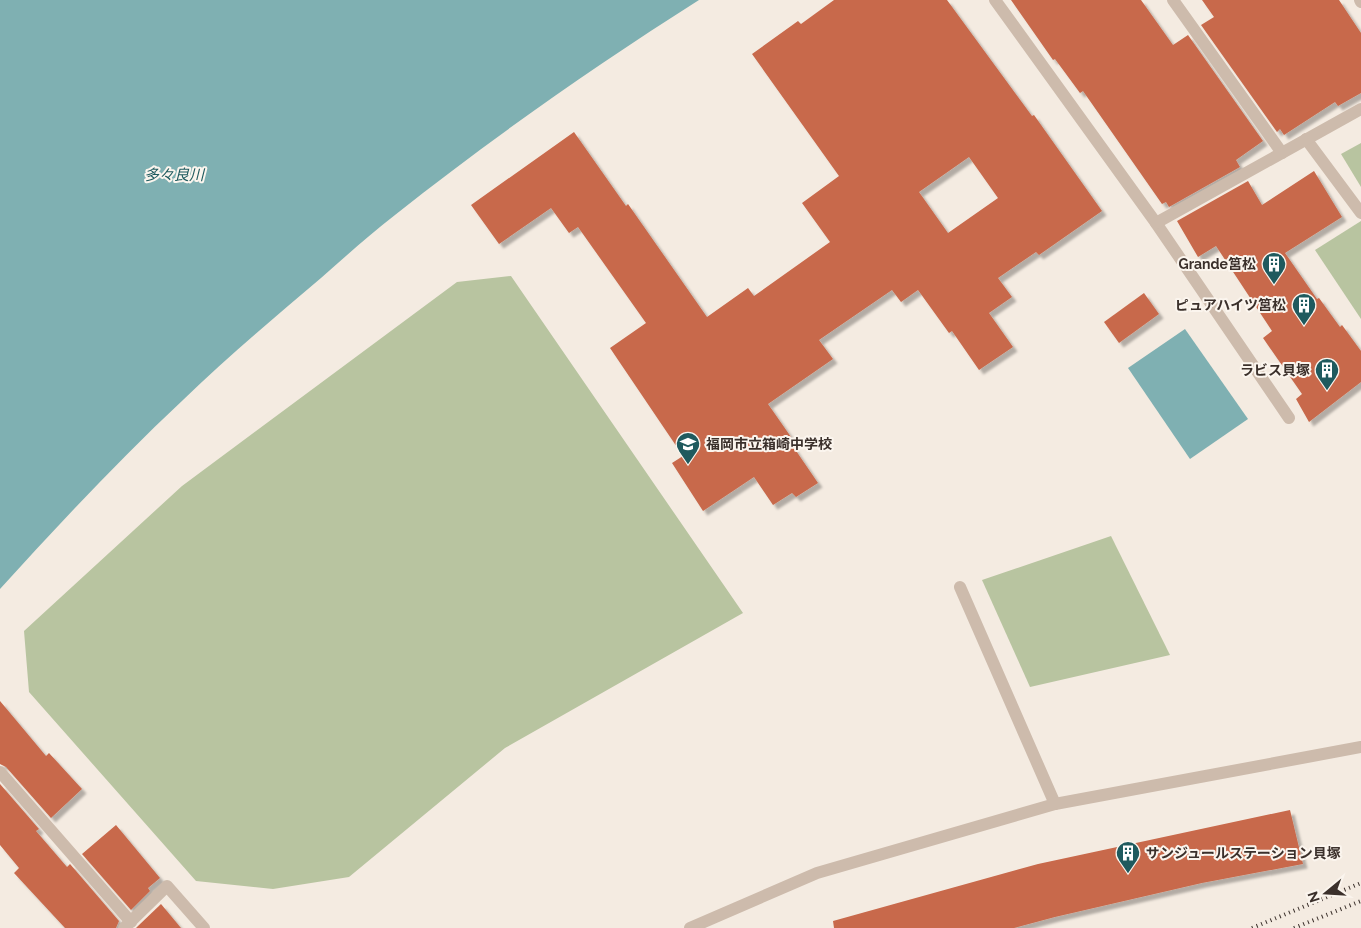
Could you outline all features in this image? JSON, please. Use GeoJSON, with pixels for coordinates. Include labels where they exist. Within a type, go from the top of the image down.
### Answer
{"type":"FeatureCollection","features":[{"type":"Feature","properties":{"kind":"street"},"geometry":{"type":"LineString","coordinates":[[995,0],[1156,223],[1289,418]]}},
{"type":"Feature","properties":{"kind":"street"},"geometry":{"type":"LineString","coordinates":[[1173,0],[1282,153]]}},
{"type":"Feature","properties":{"kind":"street"},"geometry":{"type":"LineString","coordinates":[[1156,223],[1361,108]]}},
{"type":"Feature","properties":{"kind":"street"},"geometry":{"type":"LineString","coordinates":[[1306,139],[1361,213]]}},
{"type":"Feature","properties":{"kind":"street"},"geometry":{"type":"LineString","coordinates":[[960,587],[1054,804]]}},
{"type":"Feature","properties":{"kind":"street"},"geometry":{"type":"LineString","coordinates":[[690,928],[817,873],[1054,804],[1361,747]]}},
{"type":"Feature","properties":{"kind":"street"},"geometry":{"type":"LineString","coordinates":[[0,772],[127,925],[167,886],[204,928]]}},
{"type":"Feature","properties":{"kind":"green space"},"geometry":{"type":"Polygon","coordinates":[[[1361,143],[1361,187],[1341,154],[1361,143]]]}},
{"type":"Feature","properties":{"kind":"green space"},"geometry":{"type":"Polygon","coordinates":[[[1361,221],[1361,319],[1315,250],[1361,221]]]}},
{"type":"Feature","properties":{"kind":"green space"},"geometry":{"type":"Polygon","coordinates":[[[511,276],[743,613],[505,748],[349,877],[273,889],[196,881],[29,692],[24,631],[182,486],[457,282],[511,276]]]}},
{"type":"Feature","properties":{"kind":"green space"},"geometry":{"type":"Polygon","coordinates":[[[1111,536],[1170,655],[1030,687],[982,580],[1111,536]]]}},
{"type":"Feature","properties":{"kind":"water","name":"多々良川"},"geometry":{"type":"Polygon","coordinates":[[[0,0],[699,0],[621,51],[506,131],[366,238],[234,353],[159,423],[44,540],[0,589],[0,0]]]}},
{"type":"Feature","properties":{"kind":"water"},"geometry":{"type":"Polygon","coordinates":[[[1185,329],[1248,419],[1190,459],[1128,368],[1185,329]]]}},
{"type":"Feature","properties":{"kind":"building"},"geometry":{"type":"Polygon","coordinates":[[[834,0],[947,0],[1032,116],[1034,115],[1102,211],[1039,255],[1036,252],[998,278],[1012,297],[989,313],[1013,347],[979,370],[952,331],[949,333],[918,290],[901,302],[892,290],[819,340],[833,359],[768,404],[791,437],[788,439],[818,483],[796,497],[792,493],[773,505],[754,477],[703,511],[672,463],[683,456],[610,348],[646,323],[578,227],[569,233],[551,208],[499,244],[471,205],[574,132],[626,206],[628,204],[707,317],[748,288],[754,296],[830,242],[802,203],[839,176],[752,54],[798,21],[801,24],[834,0]],[[969,157],[919,192],[948,233],[998,198],[969,157]]]}},
{"type":"Feature","properties":{"kind":"building"},"geometry":{"type":"Polygon","coordinates":[[[1011,0],[1141,0],[1173,45],[1188,35],[1263,141],[1236,160],[1240,167],[1169,207],[1166,202],[1162,204],[1083,91],[1080,93],[1055,59],[1053,60],[1011,0]]]}},
{"type":"Feature","properties":{"kind":"building"},"geometry":{"type":"Polygon","coordinates":[[[1202,0],[1339,0],[1361,33],[1361,93],[1338,106],[1335,102],[1284,135],[1280,129],[1277,132],[1201,25],[1214,17],[1202,0]]]}},
{"type":"Feature","properties":{"kind":"building"},"geometry":{"type":"Polygon","coordinates":[[[1314,171],[1342,217],[1285,253],[1317,299],[1319,298],[1340,327],[1342,325],[1361,351],[1361,382],[1309,422],[1296,399],[1302,394],[1263,338],[1272,331],[1216,246],[1198,257],[1177,221],[1248,181],[1262,205],[1314,171]]]}},
{"type":"Feature","properties":{"kind":"building"},"geometry":{"type":"Polygon","coordinates":[[[1144,293],[1159,314],[1119,343],[1104,322],[1144,293]]]}},
{"type":"Feature","properties":{"kind":"building"},"geometry":{"type":"Polygon","coordinates":[[[0,701],[46,756],[49,753],[82,789],[51,818],[6,767],[0,764],[0,701]]]}},
{"type":"Feature","properties":{"kind":"building"},"geometry":{"type":"Polygon","coordinates":[[[0,784],[39,829],[36,831],[67,867],[70,864],[119,921],[116,928],[65,928],[14,873],[19,868],[0,845],[0,784]]]}},
{"type":"Feature","properties":{"kind":"building","name":"サンジュールステーション貝塚"},"geometry":{"type":"Polygon","coordinates":[[[1290,810],[1303,864],[1202,883],[1014,928],[834,928],[833,921],[1038,864],[1290,810]]]}},
{"type":"Feature","properties":{"kind":"building"},"geometry":{"type":"Polygon","coordinates":[[[116,825],[160,878],[148,888],[150,891],[131,910],[82,854],[116,825]]]}},
{"type":"Feature","properties":{"kind":"building"},"geometry":{"type":"Polygon","coordinates":[[[161,904],[181,928],[136,928],[138,926],[161,904]]]}},
{"type":"Feature","properties":{"kind":"railway"},"geometry":{"type":"LineString","coordinates":[[1252,928],[1361,883]]}},
{"type":"Feature","properties":{"kind":"railway"},"geometry":{"type":"LineString","coordinates":[[1294,928],[1361,901]]}},
{"type":"Feature","properties":{"kind":"place","name":"Grande筥松"},"geometry":{"type":"Point","coordinates":[1274,285]}},
{"type":"Feature","properties":{"kind":"place","name":"ピュアハイツ筥松"},"geometry":{"type":"Point","coordinates":[1304,326]}},
{"type":"Feature","properties":{"kind":"place","name":"ラビス貝塚"},"geometry":{"type":"Point","coordinates":[1327,391]}},
{"type":"Feature","properties":{"kind":"place","name":"福岡市立箱崎中学校"},"geometry":{"type":"Point","coordinates":[688,465]}},
{"type":"Feature","properties":{"kind":"place","name":"サンジュールステーション貝塚"},"geometry":{"type":"Point","coordinates":[1128,874]}}]}
